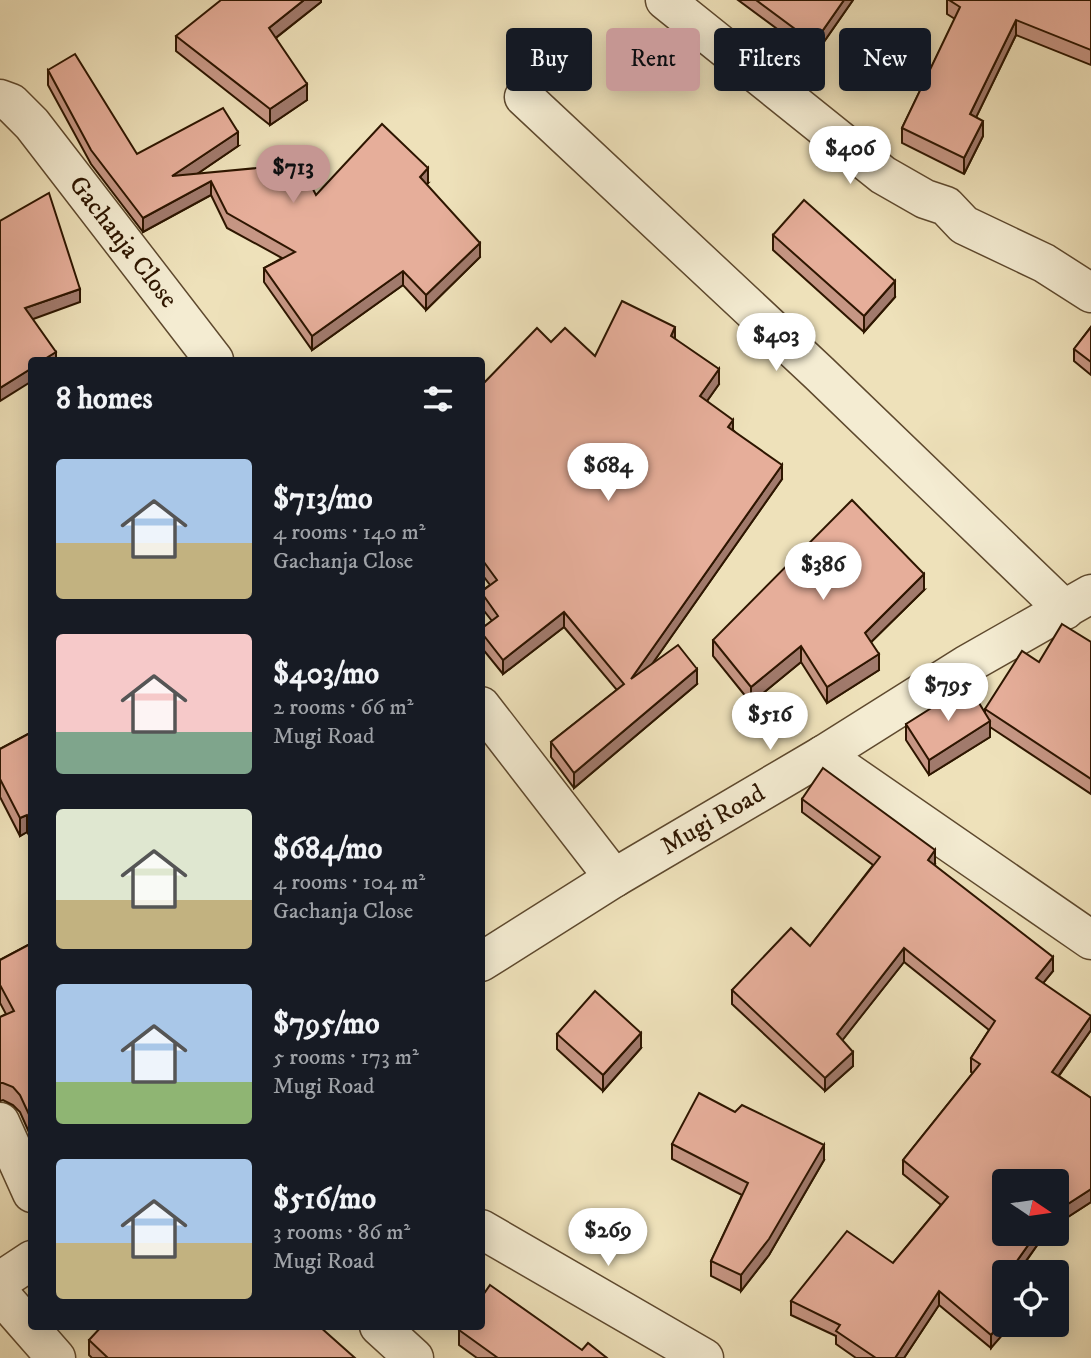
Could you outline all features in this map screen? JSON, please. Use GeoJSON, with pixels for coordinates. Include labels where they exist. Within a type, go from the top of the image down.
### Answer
{"type":"FeatureCollection","features":[{"type":"Feature","properties":{"kind":"street"},"geometry":{"type":"LineString","coordinates":[[665,0],[883,175],[925,199],[946,206],[964,225],[1044,264],[1091,293]]}},
{"type":"Feature","properties":{"kind":"street"},"geometry":{"type":"LineString","coordinates":[[524,97],[820,373],[1078,602]]}},
{"type":"Feature","properties":{"kind":"street","name":"Gachanja Close"},"geometry":{"type":"LineString","coordinates":[[0,99],[11,103],[32,124],[212,357]]}},
{"type":"Feature","properties":{"kind":"street","name":"Mugi Road"},"geometry":{"type":"LineString","coordinates":[[485,959],[614,878],[823,755],[966,665],[1078,602]]}},
{"type":"Feature","properties":{"kind":"street"},"geometry":{"type":"LineString","coordinates":[[485,711],[614,878]]}},
{"type":"Feature","properties":{"kind":"street"},"geometry":{"type":"LineString","coordinates":[[823,755],[1091,940]]}},
{"type":"Feature","properties":{"kind":"street"},"geometry":{"type":"LineString","coordinates":[[0,1122],[28,1184]]}},
{"type":"Feature","properties":{"kind":"street"},"geometry":{"type":"LineString","coordinates":[[485,1231],[704,1358]]}},
{"type":"Feature","properties":{"kind":"street"},"geometry":{"type":"LineString","coordinates":[[0,1281],[28,1263]]}},
{"type":"Feature","properties":{"kind":"street"},"geometry":{"type":"LineString","coordinates":[[0,1294],[28,1326]]}},
{"type":"Feature","properties":{"kind":"street"},"geometry":{"type":"LineString","coordinates":[[32,1330],[56,1358]]}},
{"type":"Feature","properties":{"kind":"street"},"geometry":{"type":"LineString","coordinates":[[383,1330],[414,1358]]}},
{"type":"Feature","properties":{"kind":"building"},"geometry":{"type":"Polygon","coordinates":[[[221,0],[304,0],[269,28],[307,84],[270,109],[176,36],[221,0]]]}},
{"type":"Feature","properties":{"kind":"building"},"geometry":{"type":"Polygon","coordinates":[[[756,0],[844,0],[824,28],[794,28],[756,0]]]}},
{"type":"Feature","properties":{"kind":"building"},"geometry":{"type":"Polygon","coordinates":[[[949,0],[1091,0],[1091,50],[1016,20],[970,114],[983,121],[964,158],[902,128],[920,91],[931,91],[931,68],[960,7],[949,0]]]}},
{"type":"Feature","properties":{"kind":"building"},"geometry":{"type":"Polygon","coordinates":[[[75,54],[137,154],[223,108],[238,132],[172,176],[300,164],[316,195],[382,124],[428,168],[420,177],[480,243],[426,295],[403,271],[312,336],[264,268],[295,252],[227,213],[211,181],[143,218],[91,150],[48,70],[75,54]]]}},
{"type":"Feature","properties":{"kind":"building"},"geometry":{"type":"Polygon","coordinates":[[[49,193],[80,289],[25,308],[56,352],[48,357],[28,357],[28,370],[0,388],[0,221],[49,193]]]}},
{"type":"Feature","properties":{"kind":"building"},"geometry":{"type":"Polygon","coordinates":[[[804,200],[895,281],[864,316],[773,235],[804,200]]]}},
{"type":"Feature","properties":{"kind":"building"},"geometry":{"type":"Polygon","coordinates":[[[622,301],[675,327],[671,336],[719,369],[700,396],[733,420],[728,427],[782,465],[631,679],[678,645],[697,669],[574,773],[551,742],[624,684],[564,612],[503,660],[485,637],[485,626],[498,616],[485,598],[485,589],[497,580],[485,564],[485,382],[537,328],[551,342],[565,328],[595,356],[622,301]]]}},
{"type":"Feature","properties":{"kind":"building"},"geometry":{"type":"Polygon","coordinates":[[[1091,327],[1091,362],[1074,349],[1091,327]]]}},
{"type":"Feature","properties":{"kind":"building"},"geometry":{"type":"Polygon","coordinates":[[[852,500],[924,574],[865,633],[879,654],[827,687],[801,646],[751,687],[713,640],[852,500]]]}},
{"type":"Feature","properties":{"kind":"building"},"geometry":{"type":"Polygon","coordinates":[[[1062,624],[1091,642],[1091,779],[985,709],[1022,651],[1039,662],[1062,624]]]}},
{"type":"Feature","properties":{"kind":"building"},"geometry":{"type":"Polygon","coordinates":[[[968,685],[990,721],[929,760],[906,724],[968,685]]]}},
{"type":"Feature","properties":{"kind":"building"},"geometry":{"type":"Polygon","coordinates":[[[28,734],[28,816],[20,818],[0,779],[0,749],[28,734]]]}},
{"type":"Feature","properties":{"kind":"building"},"geometry":{"type":"Polygon","coordinates":[[[823,768],[935,850],[928,860],[1053,957],[1036,978],[1091,1016],[1052,1072],[1091,1098],[1091,1189],[1069,1203],[1069,1169],[992,1169],[992,1246],[1027,1246],[1018,1260],[992,1260],[991,1335],[939,1291],[895,1358],[876,1358],[836,1331],[840,1325],[791,1301],[847,1231],[893,1263],[948,1197],[903,1160],[980,1064],[971,1058],[995,1021],[904,948],[837,1034],[853,1052],[825,1078],[732,990],[791,928],[810,946],[880,857],[802,799],[823,768]]]}},
{"type":"Feature","properties":{"kind":"building"},"geometry":{"type":"Polygon","coordinates":[[[28,945],[28,1112],[13,1087],[0,1083],[0,1017],[14,1011],[0,985],[0,960],[28,945]]]}},
{"type":"Feature","properties":{"kind":"building"},"geometry":{"type":"Polygon","coordinates":[[[595,991],[641,1033],[603,1075],[557,1034],[595,991]]]}},
{"type":"Feature","properties":{"kind":"building"},"geometry":{"type":"Polygon","coordinates":[[[699,1093],[735,1112],[742,1105],[824,1145],[769,1239],[741,1275],[711,1261],[748,1183],[672,1144],[699,1093]]]}},
{"type":"Feature","properties":{"kind":"building"},"geometry":{"type":"Polygon","coordinates":[[[490,1285],[582,1350],[588,1343],[607,1358],[498,1358],[459,1330],[485,1330],[485,1292],[490,1285]]]}},
{"type":"Feature","properties":{"kind":"building"},"geometry":{"type":"Polygon","coordinates":[[[98,1330],[324,1330],[355,1358],[108,1358],[89,1340],[98,1330]]]}}]}
